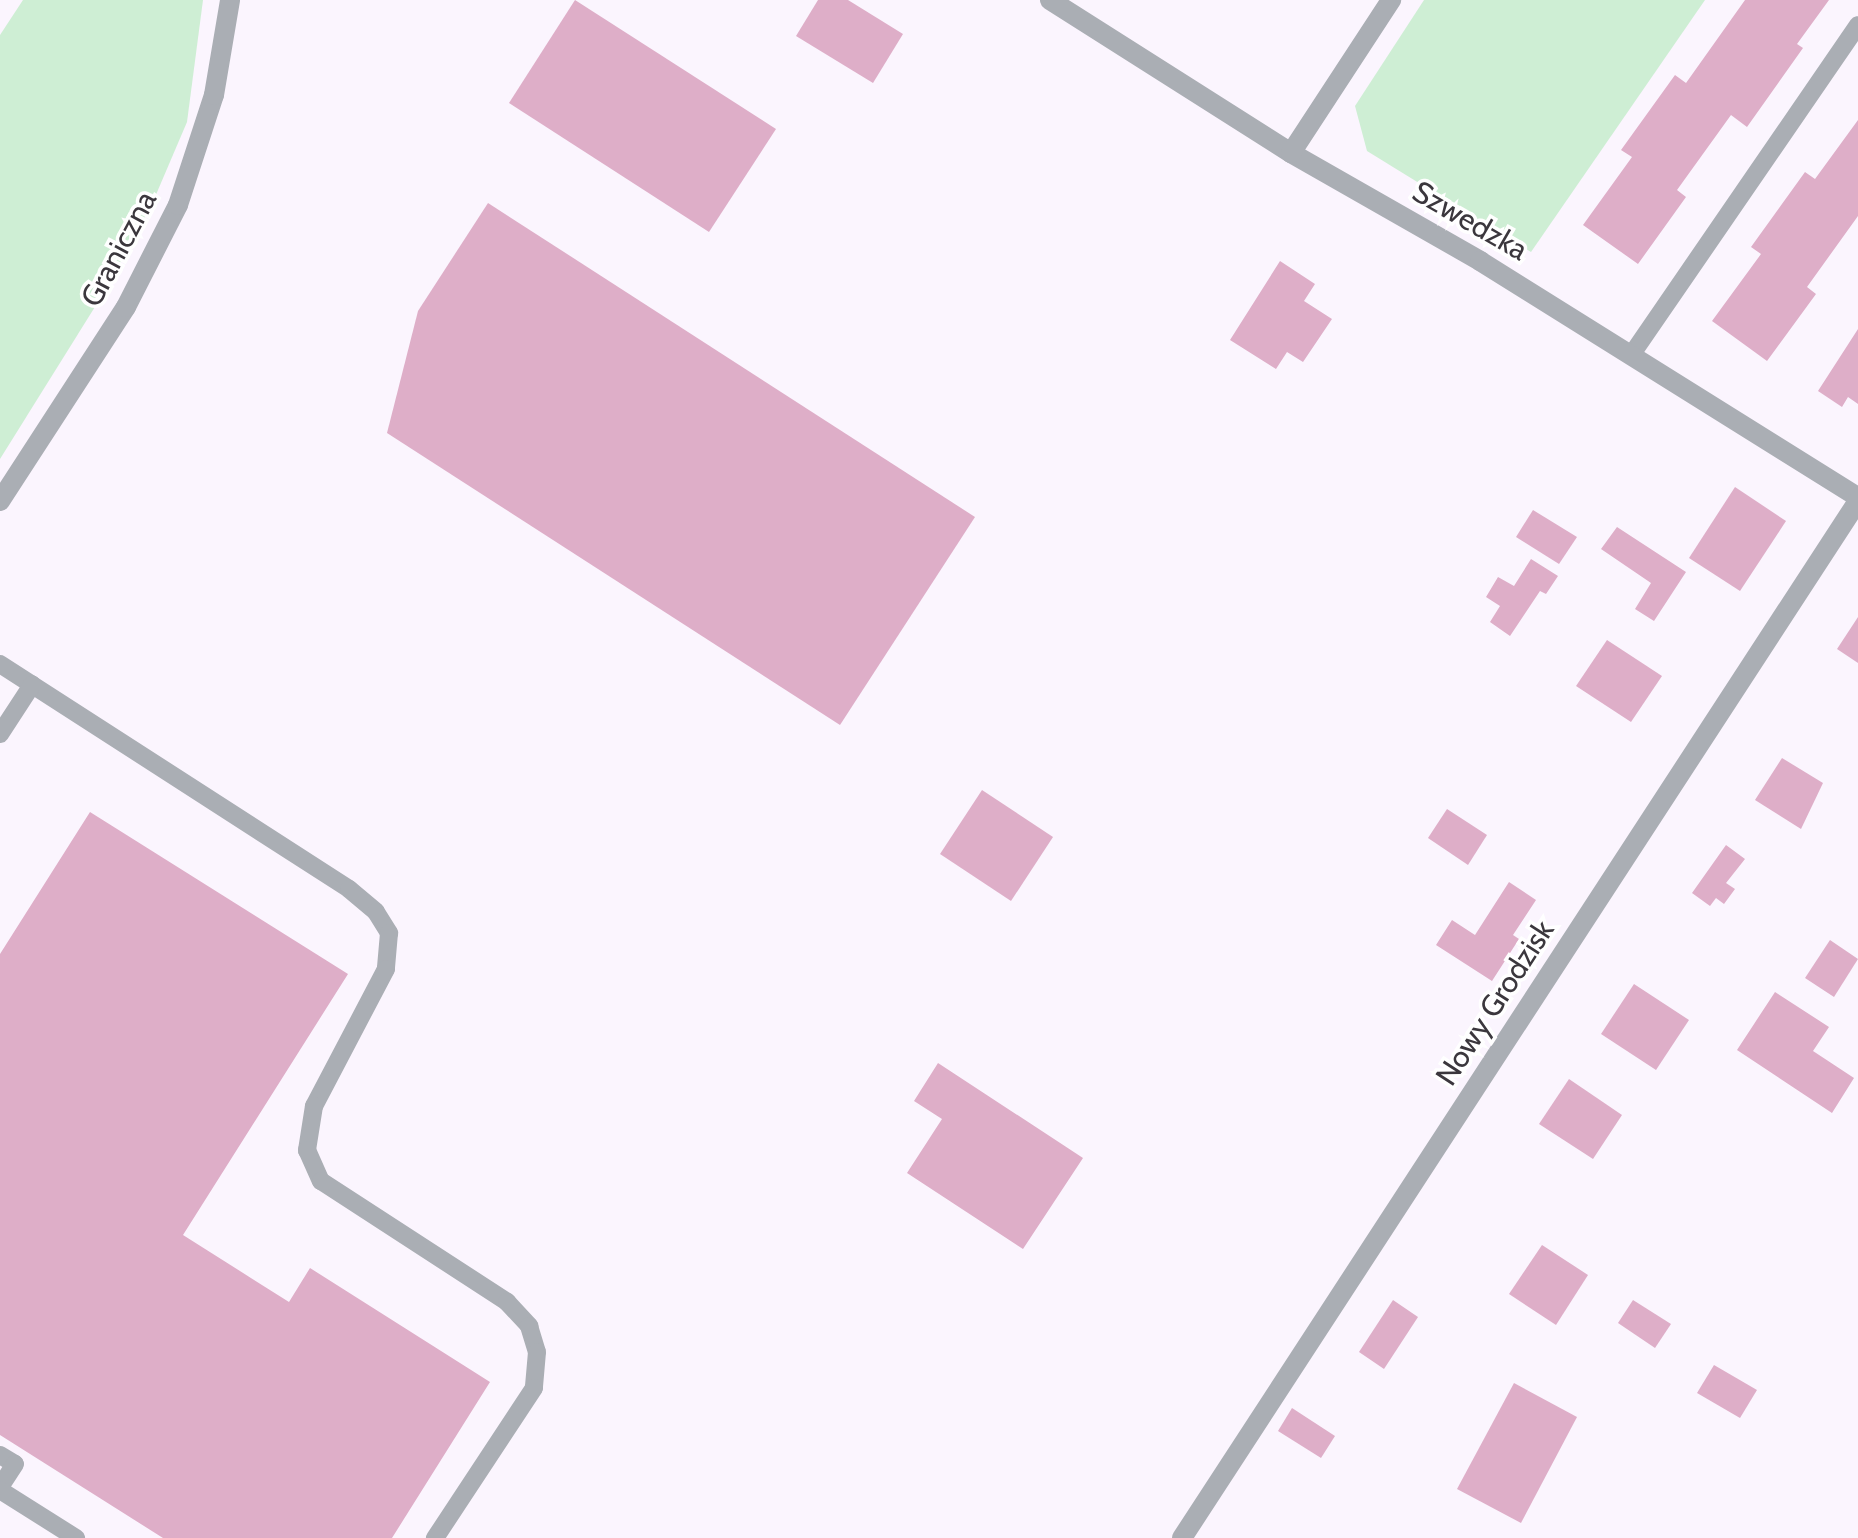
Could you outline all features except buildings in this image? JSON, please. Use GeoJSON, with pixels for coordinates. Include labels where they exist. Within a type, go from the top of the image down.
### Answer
{"type":"FeatureCollection","features":[{"type":"Feature","properties":{"kind":"street","name":"Graniczna"},"geometry":{"type":"LineString","coordinates":[[0,501],[126,307],[178,205],[214,95],[230,0]]}},
{"type":"Feature","properties":{"kind":"street","name":"Szwedzka"},"geometry":{"type":"LineString","coordinates":[[1050,0],[1291,153],[1632,354],[1858,499]]}},
{"type":"Feature","properties":{"kind":"street"},"geometry":{"type":"LineString","coordinates":[[1291,153],[1391,0]]}},
{"type":"Feature","properties":{"kind":"street","name":"Nowy Grodzisk"},"geometry":{"type":"LineString","coordinates":[[1182,1538],[1858,499]]}},
{"type":"Feature","properties":{"kind":"lane"},"geometry":{"type":"LineString","coordinates":[[1632,354],[1858,25]]}},
{"type":"Feature","properties":{"kind":"lane"},"geometry":{"type":"LineString","coordinates":[[0,664],[349,889],[376,912],[389,933],[386,969],[314,1106],[307,1150],[321,1181],[507,1302],[529,1326],[537,1352],[534,1388],[435,1538]]}},
{"type":"Feature","properties":{"kind":"lane"},"geometry":{"type":"LineString","coordinates":[[0,734],[32,685]]}},
{"type":"Feature","properties":{"kind":"lane"},"geometry":{"type":"LineString","coordinates":[[0,1455],[15,1464],[0,1488],[76,1538]]}},
{"type":"Feature","properties":{"kind":"green space"},"geometry":{"type":"Polygon","coordinates":[[[23,0],[203,0],[187,122],[152,204],[103,294],[0,459],[0,35],[23,0]]]}},
{"type":"Feature","properties":{"kind":"green space"},"geometry":{"type":"Polygon","coordinates":[[[1424,0],[1705,0],[1531,252],[1367,151],[1355,106],[1424,0]]]}}]}
